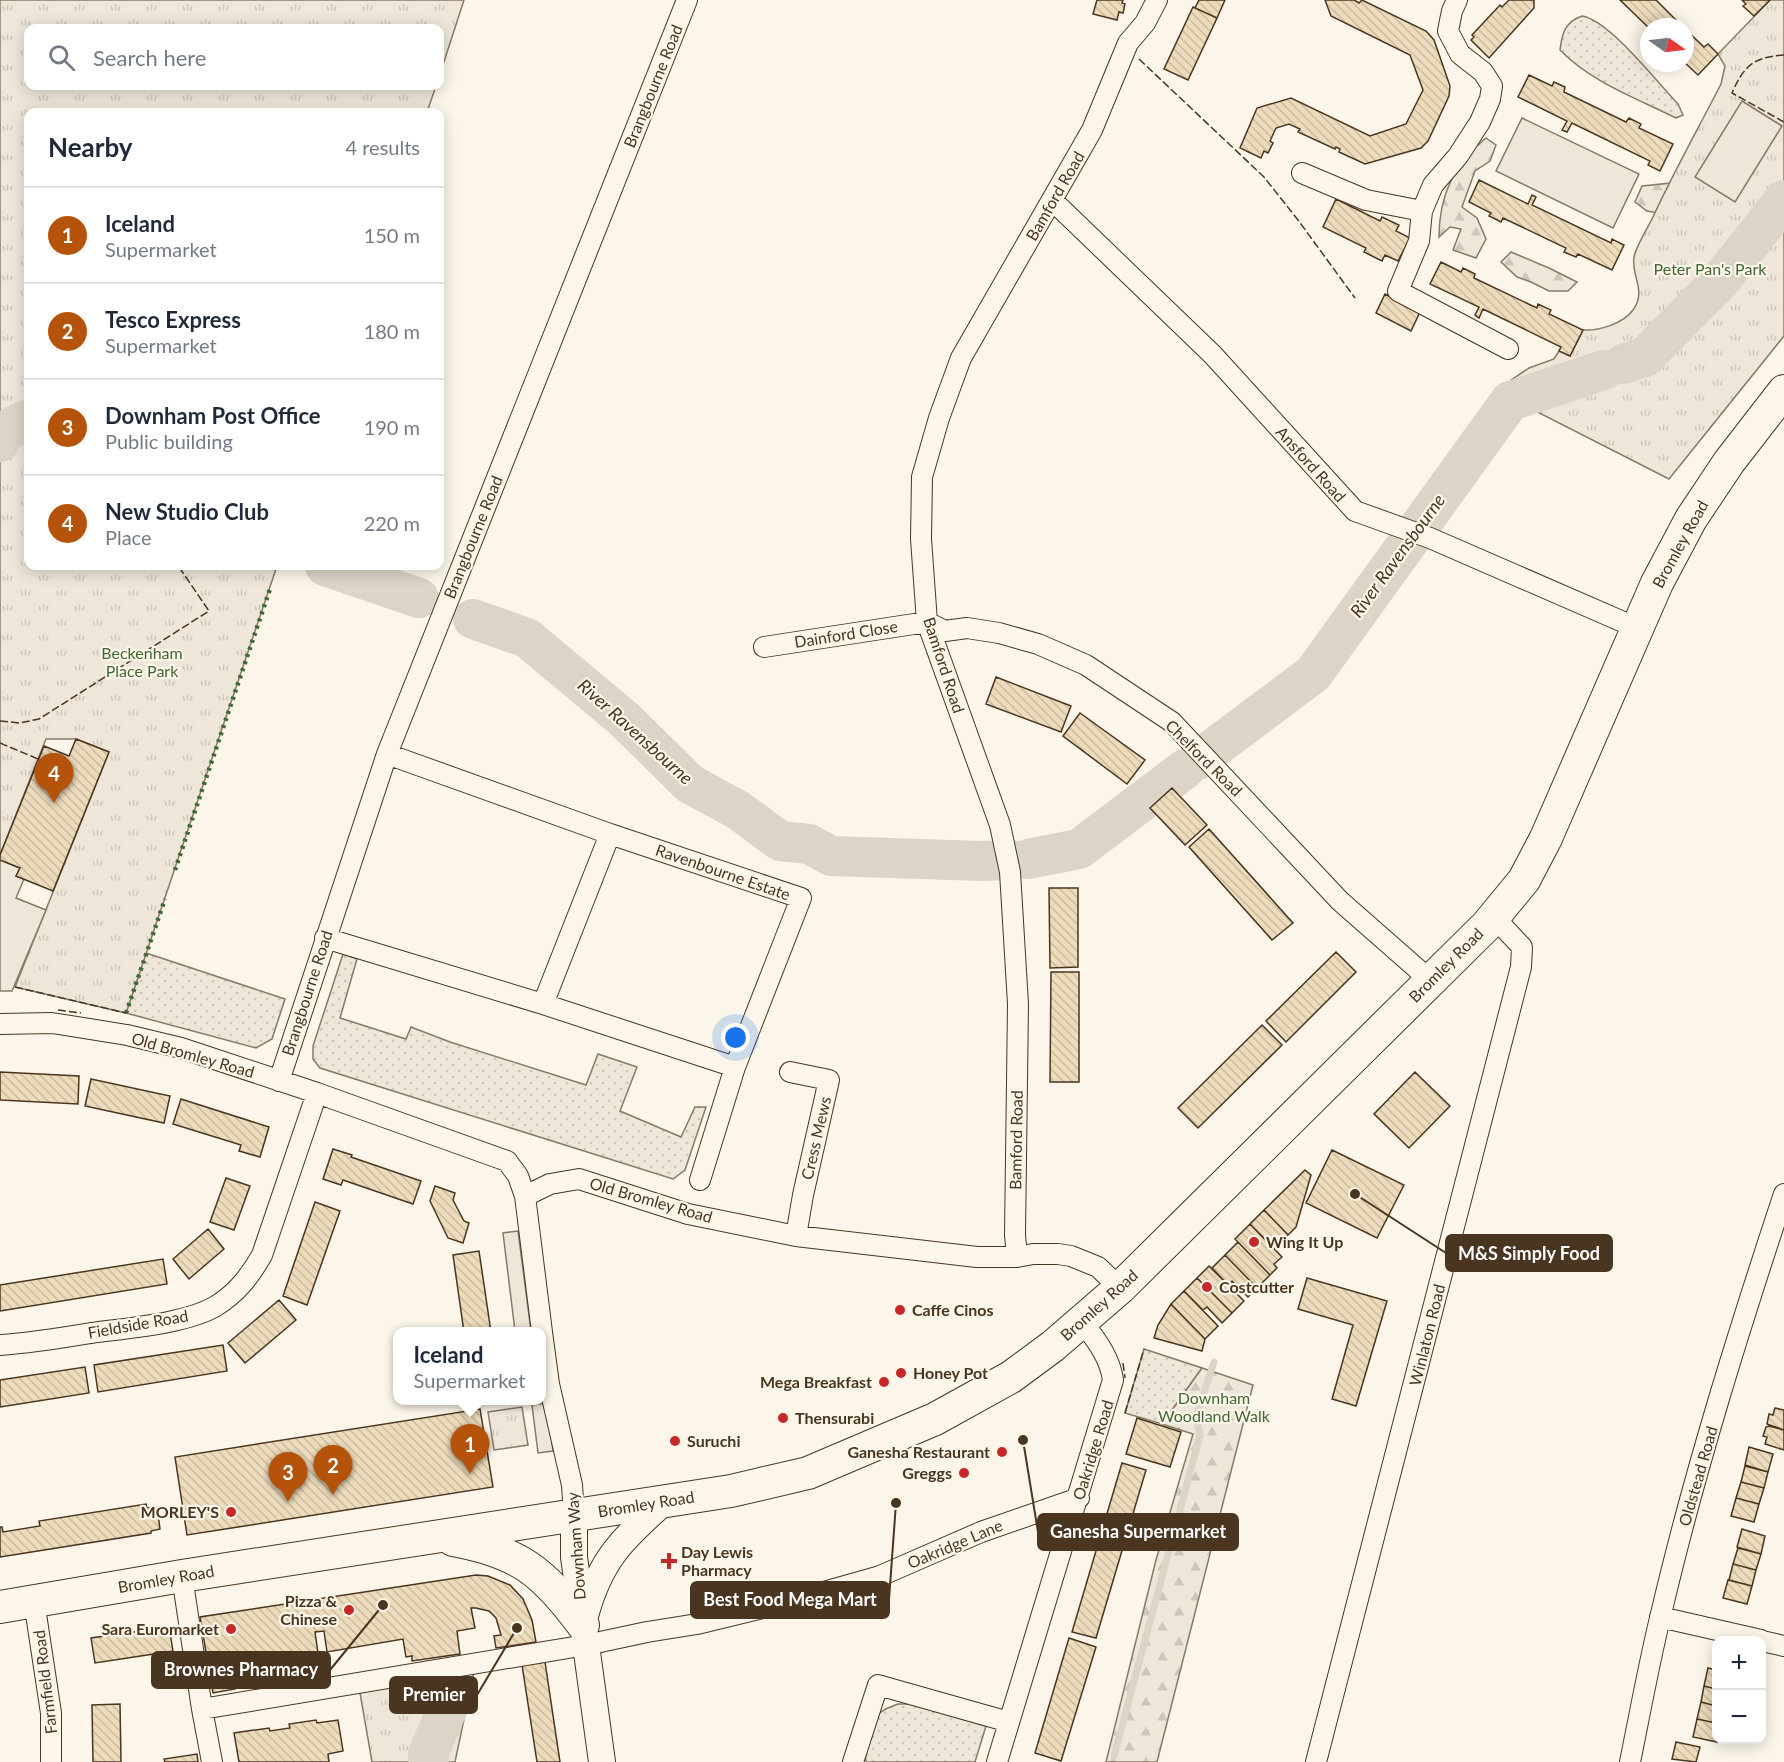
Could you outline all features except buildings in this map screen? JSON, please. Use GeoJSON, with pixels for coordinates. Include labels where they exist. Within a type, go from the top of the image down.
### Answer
{"type":"FeatureCollection","features":[{"type":"Feature","properties":{"kind":"main road","name":"Bromley Road"},"geometry":{"type":"LineString","coordinates":[[0,1607],[182,1576],[731,1491],[808,1473],[935,1419],[1011,1377],[1053,1346],[1120,1288],[1494,917],[1524,880],[1546,838],[1657,583],[1691,519],[1730,462],[1784,391]]}},
{"type":"Feature","properties":{"kind":"main road"},"geometry":{"type":"LineString","coordinates":[[433,1538],[490,1548],[523,1562],[562,1597],[584,1635]]}},
{"type":"Feature","properties":{"kind":"street","name":"Brangbourne Road"},"geometry":{"type":"LineString","coordinates":[[279,1081],[387,754],[687,0]]}},
{"type":"Feature","properties":{"kind":"street","name":"Bamford Road"},"geometry":{"type":"LineString","coordinates":[[1017,1257],[1015,1235],[1018,1004],[1010,872],[1000,825],[927,622],[921,539],[922,477],[939,418],[961,358],[1092,130],[1113,74],[1128,43],[1145,23],[1158,0]]}},
{"type":"Feature","properties":{"kind":"street"},"geometry":{"type":"LineString","coordinates":[[1457,0],[1448,31],[1460,54],[1483,72],[1491,86],[1490,99],[1480,122],[1458,156],[1433,185],[1422,211],[1419,241],[1398,291],[1508,350]]}},
{"type":"Feature","properties":{"kind":"street"},"geometry":{"type":"LineString","coordinates":[[1302,173],[1366,200],[1422,211]]}},
{"type":"Feature","properties":{"kind":"street","name":"Ansford Road"},"geometry":{"type":"LineString","coordinates":[[1052,200],[1212,356],[1355,511],[1430,538],[1637,628]]}},
{"type":"Feature","properties":{"kind":"street","name":"Dainford Close"},"geometry":{"type":"LineString","coordinates":[[764,646],[927,622]]}},
{"type":"Feature","properties":{"kind":"street","name":"Chelford Road"},"geometry":{"type":"LineString","coordinates":[[927,622],[945,631],[967,628],[999,633],[1038,644],[1086,665],[1172,723],[1340,901],[1430,980]]}},
{"type":"Feature","properties":{"kind":"street","name":"Ravenbourne Estate"},"geometry":{"type":"LineString","coordinates":[[387,754],[610,834],[801,898],[735,1067],[700,1179]]}},
{"type":"Feature","properties":{"kind":"street"},"geometry":{"type":"LineString","coordinates":[[543,1004],[610,834]]}},
{"type":"Feature","properties":{"kind":"street","name":"Winlaton Road"},"geometry":{"type":"LineString","coordinates":[[1316,1762],[1521,967],[1522,947],[1494,917]]}},
{"type":"Feature","properties":{"kind":"street"},"geometry":{"type":"LineString","coordinates":[[325,938],[543,1004],[735,1067]]}},
{"type":"Feature","properties":{"kind":"street","name":"Old Bromley Road"},"geometry":{"type":"LineString","coordinates":[[0,1024],[52,1023],[127,1035],[181,1048],[507,1161],[518,1176],[525,1196],[550,1184],[579,1179],[688,1214],[796,1236],[977,1257],[1017,1257],[1033,1254],[1071,1256],[1098,1267],[1120,1288]]}},
{"type":"Feature","properties":{"kind":"street","name":"Cress Mews"},"geometry":{"type":"LineString","coordinates":[[790,1072],[829,1080],[796,1236]]}},
{"type":"Feature","properties":{"kind":"street","name":"Fieldside Road"},"geometry":{"type":"LineString","coordinates":[[0,1345],[149,1325],[191,1316],[214,1307],[232,1295],[249,1278],[262,1255],[317,1094]]}},
{"type":"Feature","properties":{"kind":"street","name":"Oldstead Road"},"geometry":{"type":"LineString","coordinates":[[1630,1762],[1660,1617],[1740,1327],[1784,1194]]}},
{"type":"Feature","properties":{"kind":"street","name":"Downham Way"},"geometry":{"type":"LineString","coordinates":[[525,1196],[541,1327]]}},
{"type":"Feature","properties":{"kind":"street","name":"Oakridge Road"},"geometry":{"type":"LineString","coordinates":[[997,1762],[1113,1380],[1112,1369],[1106,1356],[1083,1321]]}},
{"type":"Feature","properties":{"kind":"street","name":"Downham Way"},"geometry":{"type":"LineString","coordinates":[[546,1362],[572,1485],[573,1548],[602,1762]]}},
{"type":"Feature","properties":{"kind":"street","name":"Oakridge Lane"},"geometry":{"type":"LineString","coordinates":[[204,1718],[584,1635],[647,1632],[697,1624],[788,1602],[880,1576],[981,1532],[1079,1498]]}},
{"type":"Feature","properties":{"kind":"street"},"geometry":{"type":"LineString","coordinates":[[584,1635],[597,1580],[610,1557],[627,1535],[664,1502]]}},
{"type":"Feature","properties":{"kind":"street"},"geometry":{"type":"LineString","coordinates":[[182,1576],[212,1762]]}},
{"type":"Feature","properties":{"kind":"street","name":"Farmfield Road"},"geometry":{"type":"LineString","coordinates":[[34,1602],[51,1713],[51,1762]]}},
{"type":"Feature","properties":{"kind":"street"},"geometry":{"type":"LineString","coordinates":[[1660,1617],[1740,1636]]}},
{"type":"Feature","properties":{"kind":"street"},"geometry":{"type":"LineString","coordinates":[[1766,1642],[1784,1646]]}},
{"type":"Feature","properties":{"kind":"street"},"geometry":{"type":"LineString","coordinates":[[853,1762],[878,1685],[1009,1722]]}},
{"type":"Feature","properties":{"kind":"green space","name":"Beckenham Place Park"},"geometry":{"type":"Polygon","coordinates":[[[0,0],[464,0],[444,62],[444,24],[24,24],[24,90],[435,90],[428,108],[24,108],[24,570],[276,570],[126,1013],[15,987],[109,752],[76,739],[46,739],[0,855],[0,0]]]}},
{"type":"Feature","properties":{"kind":"green space","name":"Peter Pan's Park"},"geometry":{"type":"Polygon","coordinates":[[[1770,0],[1784,0],[1784,336],[1669,479],[1504,395],[1511,380],[1529,368],[1554,359],[1559,351],[1570,356],[1583,330],[1610,326],[1629,315],[1633,310],[1639,296],[1634,264],[1635,253],[1721,84],[1725,66],[1718,54],[1770,0]]]}},
{"type":"Feature","properties":{"kind":"green space"},"geometry":{"type":"Polygon","coordinates":[[[1582,16],[1593,20],[1619,40],[1640,62],[1640,72],[1650,72],[1678,104],[1683,115],[1676,118],[1600,80],[1572,61],[1560,50],[1565,29],[1576,18],[1582,16]]]}},
{"type":"Feature","properties":{"kind":"green space"},"geometry":{"type":"Polygon","coordinates":[[[1742,101],[1782,126],[1735,202],[1695,177],[1742,101]]]}},
{"type":"Feature","properties":{"kind":"green space"},"geometry":{"type":"Polygon","coordinates":[[[1486,138],[1496,145],[1490,161],[1475,171],[1462,207],[1477,218],[1486,239],[1476,258],[1453,250],[1461,229],[1450,227],[1439,237],[1440,222],[1445,195],[1457,170],[1465,158],[1486,138]]]}},
{"type":"Feature","properties":{"kind":"green space"},"geometry":{"type":"Polygon","coordinates":[[[1672,183],[1658,213],[1647,211],[1635,202],[1642,186],[1672,183]]]}},
{"type":"Feature","properties":{"kind":"green space"},"geometry":{"type":"Polygon","coordinates":[[[1511,252],[1577,282],[1568,291],[1549,291],[1517,277],[1501,262],[1511,252]]]}},
{"type":"Feature","properties":{"kind":"green space"},"geometry":{"type":"Polygon","coordinates":[[[146,953],[285,999],[272,1039],[256,1048],[126,1013],[146,953]]]}},
{"type":"Feature","properties":{"kind":"green space"},"geometry":{"type":"Polygon","coordinates":[[[343,954],[357,959],[340,1018],[406,1039],[411,1027],[450,1042],[586,1085],[598,1054],[637,1067],[620,1111],[681,1137],[695,1107],[706,1107],[685,1170],[673,1179],[320,1068],[313,1059],[313,1046],[343,954]]]}},
{"type":"Feature","properties":{"kind":"green space"},"geometry":{"type":"Polygon","coordinates":[[[1144,1349],[1202,1368],[1162,1424],[1125,1413],[1144,1349]]]}},
{"type":"Feature","properties":{"kind":"green space","name":"Downham Woodland Walk"},"geometry":{"type":"Polygon","coordinates":[[[1202,1368],[1253,1385],[1157,1762],[1106,1762],[1156,1560],[1193,1434],[1162,1424],[1202,1368]]]}},
{"type":"Feature","properties":{"kind":"green space"},"geometry":{"type":"Polygon","coordinates":[[[522,1407],[528,1445],[494,1450],[488,1412],[522,1407]]]}},
{"type":"Feature","properties":{"kind":"green space"},"geometry":{"type":"Polygon","coordinates":[[[475,1667],[455,1762],[372,1762],[359,1687],[475,1667]]]}},
{"type":"Feature","properties":{"kind":"green space"},"geometry":{"type":"Polygon","coordinates":[[[898,1704],[910,1704],[986,1726],[975,1762],[866,1762],[867,1738],[871,1726],[881,1712],[898,1704]]]}},
{"type":"Feature","properties":{"kind":"shaded area"},"geometry":{"type":"Polygon","coordinates":[[[1522,118],[1639,174],[1613,228],[1496,171],[1522,118]]]}},
{"type":"Feature","properties":{"kind":"shaded area"},"geometry":{"type":"Polygon","coordinates":[[[0,860],[20,868],[16,876],[24,879],[16,898],[46,910],[12,991],[0,991],[0,860]]]}},
{"type":"Feature","properties":{"kind":"shaded area"},"geometry":{"type":"Polygon","coordinates":[[[518,1231],[530,1327],[515,1327],[503,1233],[518,1231]]]}},
{"type":"Feature","properties":{"kind":"shaded area"},"geometry":{"type":"Polygon","coordinates":[[[546,1403],[553,1451],[538,1453],[532,1405],[546,1405],[546,1403]]]}},
{"type":"Feature","properties":{"kind":"waterway","name":"River Ravensbourne"},"geometry":{"type":"LineString","coordinates":[[1623,364],[1645,357],[1720,281],[1784,200]]}},
{"type":"Feature","properties":{"kind":"waterway","name":"River Ravensbourne"},"geometry":{"type":"LineString","coordinates":[[1198,760],[1313,674],[1510,401],[1604,370]]}},
{"type":"Feature","properties":{"kind":"waterway","name":"River Ravensbourne"},"geometry":{"type":"LineString","coordinates":[[0,442],[11,428],[24,422]]}},
{"type":"Feature","properties":{"kind":"waterway","name":"River Ravensbourne"},"geometry":{"type":"LineString","coordinates":[[337,570],[419,598]]}},
{"type":"Feature","properties":{"kind":"waterway","name":"River Ravensbourne"},"geometry":{"type":"LineString","coordinates":[[473,619],[527,638],[624,719],[690,784],[738,810],[780,841],[809,844],[831,856],[1011,860]]}},
{"type":"Feature","properties":{"kind":"waterway","name":"River Ravensbourne"},"geometry":{"type":"LineString","coordinates":[[1028,859],[1079,849],[1185,769]]}},
{"type":"Feature","properties":{"kind":"waterway"},"geometry":{"type":"LineString","coordinates":[[1114,1756],[1200,1435],[1196,1417],[1214,1362]]}},
{"type":"Feature","properties":{"kind":"waterway"},"geometry":{"type":"LineString","coordinates":[[429,1762],[428,1754],[449,1705]]}},
{"type":"Feature","properties":{"kind":"hedge"},"geometry":{"type":"LineString","coordinates":[[175,870],[270,589]]}},
{"type":"Feature","properties":{"kind":"hedge"},"geometry":{"type":"LineString","coordinates":[[126,1013],[165,899]]}},
{"type":"Feature","properties":{"kind":"fence"},"geometry":{"type":"LineString","coordinates":[[1784,55],[1764,58],[1751,65],[1741,76],[1732,93],[1784,122]]}},
{"type":"Feature","properties":{"kind":"fence"},"geometry":{"type":"LineString","coordinates":[[1139,59],[1264,177],[1355,298]]}},
{"type":"Feature","properties":{"kind":"fence"},"geometry":{"type":"LineString","coordinates":[[0,721],[20,723],[39,719],[209,611],[181,570]]}},
{"type":"Feature","properties":{"kind":"fence"},"geometry":{"type":"LineString","coordinates":[[0,743],[38,759]]}},
{"type":"Feature","properties":{"kind":"fence"},"geometry":{"type":"LineString","coordinates":[[15,987],[126,1013]]}},
{"type":"Feature","properties":{"kind":"fence"},"geometry":{"type":"LineString","coordinates":[[58,1010],[81,1013]]}},
{"type":"Feature","properties":{"kind":"fence"},"geometry":{"type":"LineString","coordinates":[[1125,1413],[1144,1349]]}},
{"type":"Feature","properties":{"kind":"fence"},"geometry":{"type":"LineString","coordinates":[[1123,1363],[1125,1378]]}},
{"type":"Feature","properties":{"kind":"place","name":"New Studio Club"},"geometry":{"type":"Point","coordinates":[54,803]}},
{"type":"Feature","properties":{"kind":"place","name":"M&S Simply Food"},"geometry":{"type":"Point","coordinates":[1355,1194]}},
{"type":"Feature","properties":{"kind":"place","name":"Wing It Up"},"geometry":{"type":"Point","coordinates":[1254,1242]}},
{"type":"Feature","properties":{"kind":"place","name":"Costcutter"},"geometry":{"type":"Point","coordinates":[1207,1287]}},
{"type":"Feature","properties":{"kind":"place","name":"Caffe Cinos"},"geometry":{"type":"Point","coordinates":[900,1310]}},
{"type":"Feature","properties":{"kind":"place","name":"Honey Pot"},"geometry":{"type":"Point","coordinates":[901,1373]}},
{"type":"Feature","properties":{"kind":"place","name":"Mega Breakfast"},"geometry":{"type":"Point","coordinates":[884,1382]}},
{"type":"Feature","properties":{"kind":"place","name":"Thensurabi"},"geometry":{"type":"Point","coordinates":[783,1418]}},
{"type":"Feature","properties":{"kind":"place","name":"Ganesha Supermarket"},"geometry":{"type":"Point","coordinates":[1023,1440]}},
{"type":"Feature","properties":{"kind":"place","name":"Suruchi"},"geometry":{"type":"Point","coordinates":[675,1441]}},
{"type":"Feature","properties":{"kind":"place","name":"Ganesha Restaurant"},"geometry":{"type":"Point","coordinates":[1002,1452]}},
{"type":"Feature","properties":{"kind":"place","name":"Greggs"},"geometry":{"type":"Point","coordinates":[964,1473]}},
{"type":"Feature","properties":{"kind":"place","name":"Iceland"},"geometry":{"type":"Point","coordinates":[470,1474]}},
{"type":"Feature","properties":{"kind":"place","name":"Tesco Express"},"geometry":{"type":"Point","coordinates":[333,1495]}},
{"type":"Feature","properties":{"kind":"place","name":"Downham Post Office"},"geometry":{"type":"Point","coordinates":[288,1502]}},
{"type":"Feature","properties":{"kind":"place","name":"Best Food Mega Mart"},"geometry":{"type":"Point","coordinates":[896,1503]}},
{"type":"Feature","properties":{"kind":"place","name":"MORLEY'S"},"geometry":{"type":"Point","coordinates":[231,1512]}},
{"type":"Feature","properties":{"kind":"place","name":"Day Lewis Pharmacy"},"geometry":{"type":"Point","coordinates":[669,1561]}},
{"type":"Feature","properties":{"kind":"place","name":"Brownes Pharmacy"},"geometry":{"type":"Point","coordinates":[383,1605]}},
{"type":"Feature","properties":{"kind":"place","name":"Pizza & Chinese"},"geometry":{"type":"Point","coordinates":[349,1610]}},
{"type":"Feature","properties":{"kind":"place","name":"Premier"},"geometry":{"type":"Point","coordinates":[517,1628]}},
{"type":"Feature","properties":{"kind":"place","name":"Sara Euromarket"},"geometry":{"type":"Point","coordinates":[231,1629]}}]}
